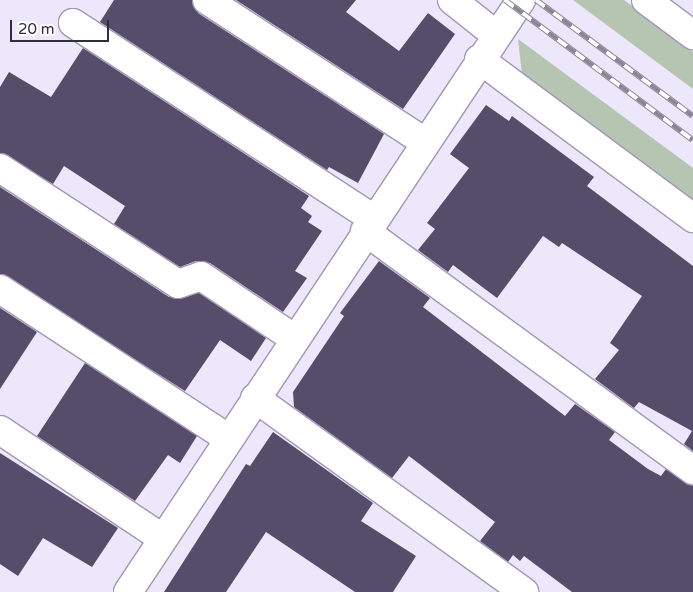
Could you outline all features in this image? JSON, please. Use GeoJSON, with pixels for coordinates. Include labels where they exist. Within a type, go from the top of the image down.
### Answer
{"type":"FeatureCollection","features":[{"type":"Feature","properties":{"kind":"street"},"geometry":{"type":"LineString","coordinates":[[207,0],[425,142]]}},
{"type":"Feature","properties":{"kind":"street"},"geometry":{"type":"LineString","coordinates":[[452,0],[496,35]]}},
{"type":"Feature","properties":{"kind":"street"},"geometry":{"type":"LineString","coordinates":[[128,592],[228,438],[479,60],[521,0]]}},
{"type":"Feature","properties":{"kind":"street"},"geometry":{"type":"LineString","coordinates":[[646,0],[693,35]]}},
{"type":"Feature","properties":{"kind":"street"},"geometry":{"type":"LineString","coordinates":[[72,23],[370,225],[693,470]]}},
{"type":"Feature","properties":{"kind":"street"},"geometry":{"type":"LineString","coordinates":[[479,60],[693,218]]}},
{"type":"Feature","properties":{"kind":"street"},"geometry":{"type":"LineString","coordinates":[[0,168],[178,284],[201,276],[295,339]]}},
{"type":"Feature","properties":{"kind":"street"},"geometry":{"type":"LineString","coordinates":[[0,289],[228,438]]}},
{"type":"Feature","properties":{"kind":"street"},"geometry":{"type":"LineString","coordinates":[[255,398],[524,592]]}},
{"type":"Feature","properties":{"kind":"street"},"geometry":{"type":"LineString","coordinates":[[0,430],[162,538]]}},
{"type":"Feature","properties":{"kind":"green space"},"geometry":{"type":"Polygon","coordinates":[[[573,0],[624,0],[693,52],[693,89],[573,0]]]}},
{"type":"Feature","properties":{"kind":"green space"},"geometry":{"type":"Polygon","coordinates":[[[518,39],[693,168],[693,202],[522,74],[518,39]]]}},
{"type":"Feature","properties":{"kind":"building"},"geometry":{"type":"Polygon","coordinates":[[[114,0],[192,0],[198,13],[384,134],[358,183],[329,167],[327,170],[100,22],[114,0]]]}},
{"type":"Feature","properties":{"kind":"building"},"geometry":{"type":"Polygon","coordinates":[[[236,0],[356,0],[346,12],[399,51],[428,13],[455,34],[403,109],[236,0]]]}},
{"type":"Feature","properties":{"kind":"building"},"geometry":{"type":"Polygon","coordinates":[[[83,48],[309,196],[301,208],[312,216],[308,222],[322,231],[295,271],[307,278],[283,312],[210,263],[196,261],[180,267],[114,224],[125,206],[64,166],[53,184],[0,153],[0,87],[9,72],[51,97],[83,48]]]}},
{"type":"Feature","properties":{"kind":"building"},"geometry":{"type":"Polygon","coordinates":[[[486,105],[509,121],[512,116],[594,177],[587,186],[693,266],[693,451],[684,444],[692,431],[639,402],[634,408],[595,379],[619,350],[610,343],[642,296],[562,243],[559,247],[543,236],[497,298],[453,265],[448,272],[418,250],[435,229],[427,223],[469,168],[450,154],[486,105]]]}},
{"type":"Feature","properties":{"kind":"building"},"geometry":{"type":"Polygon","coordinates":[[[0,187],[169,297],[199,293],[266,338],[251,361],[220,340],[185,391],[0,274],[0,187]]]}},
{"type":"Feature","properties":{"kind":"building"},"geometry":{"type":"Polygon","coordinates":[[[379,261],[430,298],[423,307],[565,416],[575,404],[615,432],[609,440],[648,469],[661,476],[666,469],[693,485],[693,592],[572,592],[524,556],[520,561],[513,555],[508,562],[480,541],[495,522],[409,456],[392,478],[294,407],[293,392],[344,316],[340,313],[379,261]]]}},
{"type":"Feature","properties":{"kind":"building"},"geometry":{"type":"Polygon","coordinates":[[[0,308],[37,332],[0,389],[0,308]]]}},
{"type":"Feature","properties":{"kind":"building"},"geometry":{"type":"Polygon","coordinates":[[[85,363],[197,436],[180,463],[168,455],[135,501],[37,436],[85,363]]]}},
{"type":"Feature","properties":{"kind":"building"},"geometry":{"type":"Polygon","coordinates":[[[273,432],[373,503],[361,521],[416,556],[393,592],[355,592],[266,532],[226,592],[164,592],[246,464],[250,466],[273,432]]]}},
{"type":"Feature","properties":{"kind":"building"},"geometry":{"type":"Polygon","coordinates":[[[0,453],[118,528],[92,567],[43,538],[18,576],[0,564],[0,453]]]}},
{"type":"Feature","properties":{"kind":"railway"},"geometry":{"type":"LineString","coordinates":[[505,0],[693,140]]}},
{"type":"Feature","properties":{"kind":"railway"},"geometry":{"type":"LineString","coordinates":[[536,0],[693,116]]}}]}
